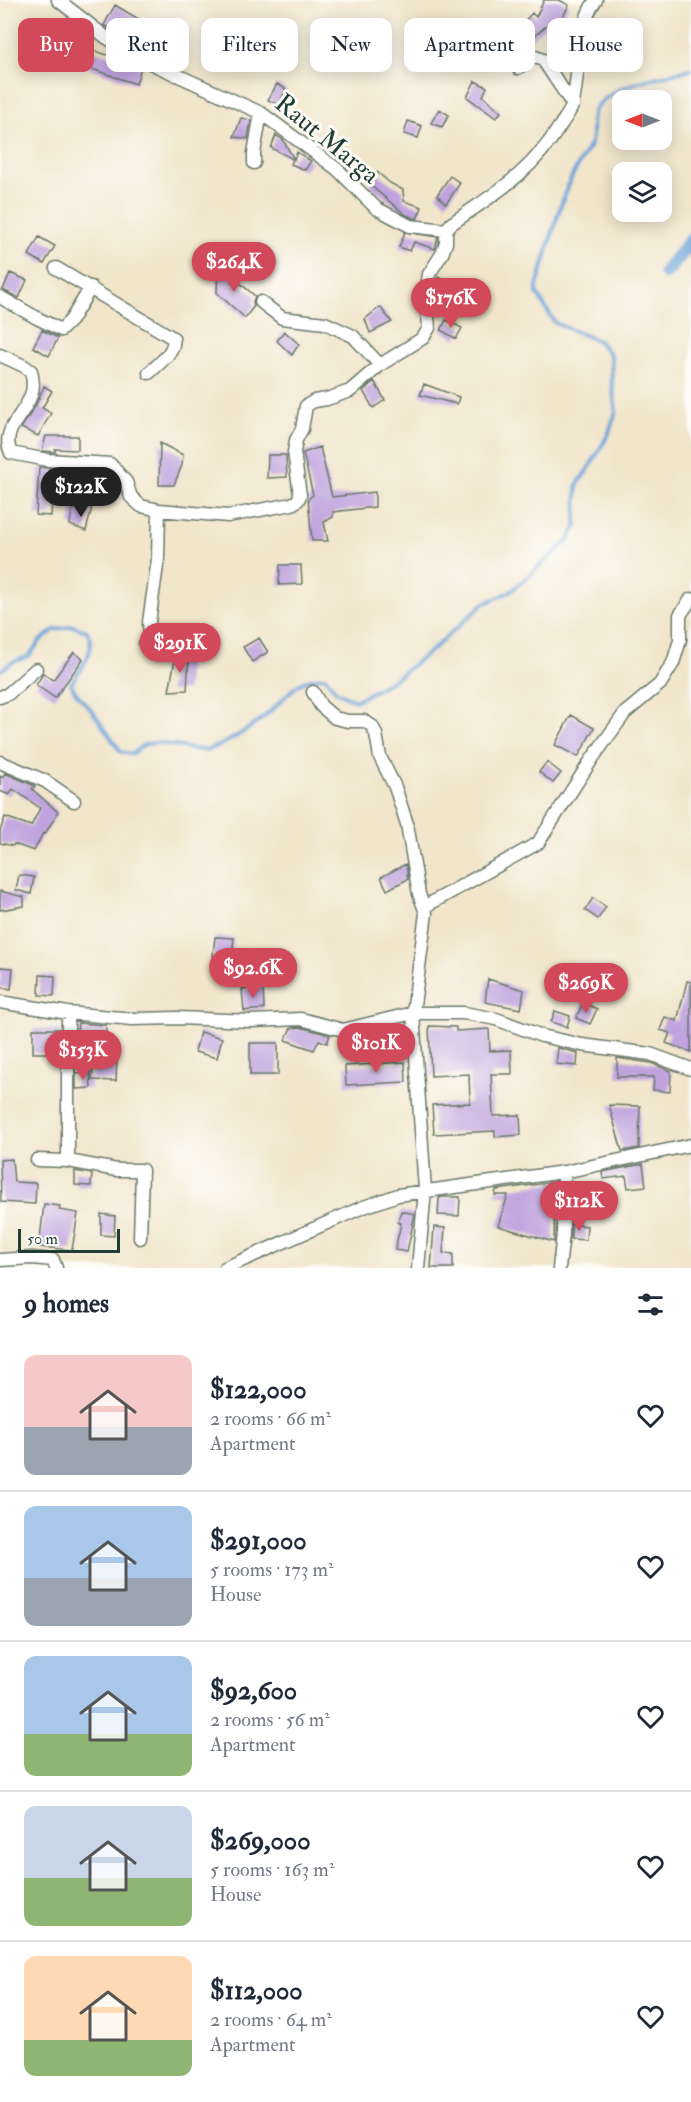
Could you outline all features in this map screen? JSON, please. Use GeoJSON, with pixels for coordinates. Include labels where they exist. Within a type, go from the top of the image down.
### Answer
{"type":"FeatureCollection","features":[{"type":"Feature","properties":{"kind":"street","name":"Raut Marga"},"geometry":{"type":"LineString","coordinates":[[58,0],[107,38],[139,58],[261,113],[337,169],[376,208],[410,226],[446,230]]}},
{"type":"Feature","properties":{"kind":"street"},"geometry":{"type":"LineString","coordinates":[[0,355],[31,371],[33,380],[31,395],[6,435],[3,444],[11,453],[20,456],[110,464],[126,482],[131,497],[141,506],[159,510],[228,516],[298,501],[300,495],[294,452],[296,440],[302,429],[306,406],[314,401],[350,391],[380,365],[423,338],[429,328],[426,292],[429,274],[442,254],[446,243],[446,230],[451,224],[516,179],[551,140],[573,105],[586,19],[596,0]]}},
{"type":"Feature","properties":{"kind":"street"},"geometry":{"type":"LineString","coordinates":[[535,56],[543,60],[573,105]]}},
{"type":"Feature","properties":{"kind":"street"},"geometry":{"type":"LineString","coordinates":[[254,163],[261,113]]}},
{"type":"Feature","properties":{"kind":"street"},"geometry":{"type":"LineString","coordinates":[[56,268],[173,338],[172,349],[149,373]]}},
{"type":"Feature","properties":{"kind":"street"},"geometry":{"type":"LineString","coordinates":[[0,297],[61,330],[71,320],[91,287]]}},
{"type":"Feature","properties":{"kind":"street"},"geometry":{"type":"LineString","coordinates":[[261,302],[282,318],[325,323],[353,336],[380,365]]}},
{"type":"Feature","properties":{"kind":"street"},"geometry":{"type":"LineString","coordinates":[[159,510],[158,559],[147,641],[182,646]]}},
{"type":"Feature","properties":{"kind":"street"},"geometry":{"type":"LineString","coordinates":[[424,907],[538,843],[592,759],[625,713],[660,684],[673,663],[680,640],[680,615],[691,600]]}},
{"type":"Feature","properties":{"kind":"street"},"geometry":{"type":"LineString","coordinates":[[0,697],[8,694],[36,669]]}},
{"type":"Feature","properties":{"kind":"street"},"geometry":{"type":"LineString","coordinates":[[313,692],[321,706],[335,718],[364,721],[372,726],[380,757],[395,787],[407,824],[419,894],[424,907],[426,918],[413,1013],[425,1190],[418,1268]]}},
{"type":"Feature","properties":{"kind":"street"},"geometry":{"type":"LineString","coordinates":[[0,762],[45,781],[74,801]]}},
{"type":"Feature","properties":{"kind":"street"},"geometry":{"type":"LineString","coordinates":[[0,1002],[68,1013],[132,1019],[178,1018],[251,1022],[301,1019],[343,1030],[413,1013],[464,1013],[496,1019],[542,1036],[582,1045],[651,1054],[691,1069]]}},
{"type":"Feature","properties":{"kind":"street"},"geometry":{"type":"LineString","coordinates":[[68,1013],[68,1161]]}},
{"type":"Feature","properties":{"kind":"street"},"geometry":{"type":"LineString","coordinates":[[225,1268],[383,1200],[425,1190],[564,1172],[691,1145]]}},
{"type":"Feature","properties":{"kind":"street"},"geometry":{"type":"LineString","coordinates":[[37,1160],[68,1161],[117,1170],[142,1170],[140,1238]]}},
{"type":"Feature","properties":{"kind":"street"},"geometry":{"type":"LineString","coordinates":[[559,1268],[563,1234],[564,1172]]}},
{"type":"Feature","properties":{"kind":"street"},"geometry":{"type":"LineString","coordinates":[[0,1260],[53,1260],[56,1268]]}},
{"type":"Feature","properties":{"kind":"building"},"geometry":{"type":"Polygon","coordinates":[[[544,0],[559,0],[569,5],[562,18],[547,18],[547,25],[535,36],[535,18],[527,18],[532,13],[536,17],[544,0]]]}},
{"type":"Feature","properties":{"kind":"building"},"geometry":{"type":"Polygon","coordinates":[[[115,5],[137,18],[108,18],[115,5]]]}},
{"type":"Feature","properties":{"kind":"building"},"geometry":{"type":"Polygon","coordinates":[[[94,51],[106,55],[106,72],[140,72],[136,84],[94,70],[94,51]]]}},
{"type":"Feature","properties":{"kind":"building"},"geometry":{"type":"Polygon","coordinates":[[[475,81],[487,87],[483,96],[501,112],[496,118],[467,97],[475,81]]]}},
{"type":"Feature","properties":{"kind":"building"},"geometry":{"type":"Polygon","coordinates":[[[277,84],[286,89],[279,105],[268,100],[277,84]]]}},
{"type":"Feature","properties":{"kind":"building"},"geometry":{"type":"Polygon","coordinates":[[[439,109],[449,115],[442,127],[431,123],[439,109]]]}},
{"type":"Feature","properties":{"kind":"building"},"geometry":{"type":"Polygon","coordinates":[[[241,118],[251,120],[248,139],[234,137],[241,118]]]}},
{"type":"Feature","properties":{"kind":"building"},"geometry":{"type":"Polygon","coordinates":[[[408,121],[422,126],[418,138],[404,134],[408,121]]]}},
{"type":"Feature","properties":{"kind":"building"},"geometry":{"type":"Polygon","coordinates":[[[276,135],[283,140],[294,159],[297,152],[311,161],[305,170],[291,164],[293,159],[271,148],[276,135]]]}},
{"type":"Feature","properties":{"kind":"building"},"geometry":{"type":"Polygon","coordinates":[[[377,172],[403,190],[404,201],[422,207],[417,219],[406,215],[370,185],[377,172]]]}},
{"type":"Feature","properties":{"kind":"building"},"geometry":{"type":"Polygon","coordinates":[[[450,176],[460,183],[446,204],[437,195],[450,176]]]}},
{"type":"Feature","properties":{"kind":"building"},"geometry":{"type":"Polygon","coordinates":[[[405,232],[438,237],[435,249],[414,242],[410,251],[399,247],[405,232]]]}},
{"type":"Feature","properties":{"kind":"building"},"geometry":{"type":"Polygon","coordinates":[[[39,237],[55,246],[44,264],[29,255],[39,237]]]}},
{"type":"Feature","properties":{"kind":"building"},"geometry":{"type":"Polygon","coordinates":[[[218,264],[255,296],[254,306],[245,318],[217,293],[218,264]]]}},
{"type":"Feature","properties":{"kind":"building"},"geometry":{"type":"Polygon","coordinates":[[[10,273],[27,280],[19,298],[3,290],[10,273]]]}},
{"type":"Feature","properties":{"kind":"building"},"geometry":{"type":"Polygon","coordinates":[[[438,277],[450,283],[444,297],[434,294],[438,277]]]}},
{"type":"Feature","properties":{"kind":"building"},"geometry":{"type":"Polygon","coordinates":[[[380,307],[392,322],[370,333],[365,319],[380,307]]]}},
{"type":"Feature","properties":{"kind":"building"},"geometry":{"type":"Polygon","coordinates":[[[446,320],[462,328],[456,339],[441,330],[446,320]]]}},
{"type":"Feature","properties":{"kind":"building"},"geometry":{"type":"Polygon","coordinates":[[[42,330],[58,338],[49,356],[33,347],[42,330]]]}},
{"type":"Feature","properties":{"kind":"building"},"geometry":{"type":"Polygon","coordinates":[[[284,331],[299,344],[292,355],[277,341],[284,331]]]}},
{"type":"Feature","properties":{"kind":"building"},"geometry":{"type":"Polygon","coordinates":[[[374,381],[385,400],[373,408],[363,391],[374,381]]]}},
{"type":"Feature","properties":{"kind":"building"},"geometry":{"type":"Polygon","coordinates":[[[424,384],[459,397],[457,404],[420,395],[424,384]]]}},
{"type":"Feature","properties":{"kind":"building"},"geometry":{"type":"Polygon","coordinates":[[[44,386],[52,391],[42,408],[51,413],[38,436],[21,428],[35,407],[44,386]]]}},
{"type":"Feature","properties":{"kind":"building"},"geometry":{"type":"Polygon","coordinates":[[[46,436],[78,436],[78,450],[42,451],[46,436]]]}},
{"type":"Feature","properties":{"kind":"building"},"geometry":{"type":"Polygon","coordinates":[[[160,443],[183,455],[182,465],[174,485],[159,485],[160,443]]]}},
{"type":"Feature","properties":{"kind":"building"},"geometry":{"type":"Polygon","coordinates":[[[320,447],[332,497],[375,492],[375,507],[333,512],[333,517],[324,522],[328,541],[312,541],[308,499],[313,495],[303,453],[320,447]]]}},
{"type":"Feature","properties":{"kind":"building"},"geometry":{"type":"Polygon","coordinates":[[[268,455],[286,455],[287,477],[267,478],[268,455]]]}},
{"type":"Feature","properties":{"kind":"building"},"geometry":{"type":"Polygon","coordinates":[[[39,467],[54,469],[51,516],[36,515],[39,467]]]}},
{"type":"Feature","properties":{"kind":"building"},"geometry":{"type":"Polygon","coordinates":[[[92,507],[86,531],[70,525],[72,509],[92,507]]]}},
{"type":"Feature","properties":{"kind":"building"},"geometry":{"type":"Polygon","coordinates":[[[280,565],[301,565],[302,584],[279,585],[280,565]]]}},
{"type":"Feature","properties":{"kind":"building"},"geometry":{"type":"Polygon","coordinates":[[[259,638],[268,652],[252,662],[243,647],[259,638]]]}},
{"type":"Feature","properties":{"kind":"building"},"geometry":{"type":"Polygon","coordinates":[[[74,652],[83,659],[55,698],[36,685],[43,673],[53,680],[74,652]]]}},
{"type":"Feature","properties":{"kind":"building"},"geometry":{"type":"Polygon","coordinates":[[[176,654],[189,656],[187,690],[169,691],[176,654]]]}},
{"type":"Feature","properties":{"kind":"building"},"geometry":{"type":"Polygon","coordinates":[[[571,715],[594,728],[578,757],[555,745],[571,715]]]}},
{"type":"Feature","properties":{"kind":"building"},"geometry":{"type":"Polygon","coordinates":[[[547,762],[561,773],[553,783],[539,772],[547,762]]]}},
{"type":"Feature","properties":{"kind":"building"},"geometry":{"type":"Polygon","coordinates":[[[5,773],[35,786],[32,789],[58,812],[34,851],[14,844],[13,846],[0,843],[0,831],[5,817],[31,826],[40,808],[13,789],[9,795],[0,791],[0,776],[3,777],[5,773]]]}},
{"type":"Feature","properties":{"kind":"building"},"geometry":{"type":"Polygon","coordinates":[[[406,864],[408,879],[387,890],[381,877],[406,864]]]}},
{"type":"Feature","properties":{"kind":"building"},"geometry":{"type":"Polygon","coordinates":[[[19,875],[34,877],[31,894],[16,890],[19,875]]]}},
{"type":"Feature","properties":{"kind":"building"},"geometry":{"type":"Polygon","coordinates":[[[0,891],[24,897],[24,906],[0,910],[0,891]]]}},
{"type":"Feature","properties":{"kind":"building"},"geometry":{"type":"Polygon","coordinates":[[[593,898],[606,907],[598,919],[585,910],[593,898]]]}},
{"type":"Feature","properties":{"kind":"building"},"geometry":{"type":"Polygon","coordinates":[[[215,937],[234,938],[232,957],[213,956],[215,937]]]}},
{"type":"Feature","properties":{"kind":"building"},"geometry":{"type":"Polygon","coordinates":[[[0,967],[13,968],[11,989],[0,987],[0,967]]]}},
{"type":"Feature","properties":{"kind":"building"},"geometry":{"type":"Polygon","coordinates":[[[40,975],[55,976],[54,996],[39,995],[40,975]]]}},
{"type":"Feature","properties":{"kind":"building"},"geometry":{"type":"Polygon","coordinates":[[[488,979],[524,990],[521,1009],[485,1002],[488,979]]]}},
{"type":"Feature","properties":{"kind":"building"},"geometry":{"type":"Polygon","coordinates":[[[687,981],[691,982],[691,1052],[666,1043],[670,1033],[660,1030],[665,1017],[677,1021],[687,981]]]}},
{"type":"Feature","properties":{"kind":"building"},"geometry":{"type":"Polygon","coordinates":[[[263,987],[264,1009],[244,1011],[242,989],[263,987]]]}},
{"type":"Feature","properties":{"kind":"building"},"geometry":{"type":"Polygon","coordinates":[[[583,1003],[597,1009],[590,1024],[576,1018],[583,1003]]]}},
{"type":"Feature","properties":{"kind":"building"},"geometry":{"type":"Polygon","coordinates":[[[555,1011],[570,1016],[567,1027],[551,1022],[555,1011]]]}},
{"type":"Feature","properties":{"kind":"building"},"geometry":{"type":"Polygon","coordinates":[[[78,1023],[106,1025],[106,1058],[117,1059],[116,1081],[92,1080],[94,1046],[76,1046],[78,1023]]]}},
{"type":"Feature","properties":{"kind":"building"},"geometry":{"type":"Polygon","coordinates":[[[429,1026],[456,1027],[456,1031],[489,1029],[490,1051],[511,1050],[512,1074],[491,1074],[493,1116],[520,1115],[521,1135],[495,1137],[495,1131],[434,1134],[432,1105],[470,1103],[469,1074],[431,1076],[429,1026]]]}},
{"type":"Feature","properties":{"kind":"building"},"geometry":{"type":"Polygon","coordinates":[[[300,1027],[330,1035],[327,1043],[319,1040],[314,1050],[285,1040],[291,1028],[300,1027]]]}},
{"type":"Feature","properties":{"kind":"building"},"geometry":{"type":"Polygon","coordinates":[[[33,1029],[60,1029],[60,1053],[33,1053],[33,1029]]]}},
{"type":"Feature","properties":{"kind":"building"},"geometry":{"type":"Polygon","coordinates":[[[200,1032],[222,1038],[217,1058],[195,1052],[200,1032]]]}},
{"type":"Feature","properties":{"kind":"building"},"geometry":{"type":"Polygon","coordinates":[[[250,1043],[278,1043],[278,1075],[250,1075],[250,1043]]]}},
{"type":"Feature","properties":{"kind":"building"},"geometry":{"type":"Polygon","coordinates":[[[558,1048],[578,1053],[577,1066],[556,1064],[558,1048]]]}},
{"type":"Feature","properties":{"kind":"building"},"geometry":{"type":"Polygon","coordinates":[[[617,1058],[651,1063],[671,1071],[670,1092],[653,1090],[654,1077],[617,1077],[617,1058]]]}},
{"type":"Feature","properties":{"kind":"building"},"geometry":{"type":"Polygon","coordinates":[[[405,1062],[406,1082],[346,1085],[345,1066],[405,1062]]]}},
{"type":"Feature","properties":{"kind":"building"},"geometry":{"type":"Polygon","coordinates":[[[90,1072],[91,1088],[76,1089],[76,1073],[90,1072]]]}},
{"type":"Feature","properties":{"kind":"building"},"geometry":{"type":"Polygon","coordinates":[[[609,1105],[640,1106],[639,1148],[622,1151],[609,1105]]]}},
{"type":"Feature","properties":{"kind":"building"},"geometry":{"type":"Polygon","coordinates":[[[12,1159],[14,1182],[36,1183],[35,1204],[1,1202],[0,1160],[12,1159]]]}},
{"type":"Feature","properties":{"kind":"building"},"geometry":{"type":"Polygon","coordinates":[[[643,1164],[646,1186],[628,1188],[626,1176],[603,1179],[602,1172],[643,1164]]]}},
{"type":"Feature","properties":{"kind":"building"},"geometry":{"type":"Polygon","coordinates":[[[75,1171],[92,1174],[91,1186],[75,1185],[75,1171]]]}},
{"type":"Feature","properties":{"kind":"building"},"geometry":{"type":"Polygon","coordinates":[[[555,1182],[554,1242],[498,1226],[508,1195],[495,1195],[496,1190],[555,1182]]]}},
{"type":"Feature","properties":{"kind":"building"},"geometry":{"type":"Polygon","coordinates":[[[460,1197],[459,1216],[438,1215],[439,1198],[460,1197]]]}},
{"type":"Feature","properties":{"kind":"building"},"geometry":{"type":"Polygon","coordinates":[[[44,1204],[60,1206],[59,1210],[78,1213],[72,1250],[39,1247],[44,1204]]]}},
{"type":"Feature","properties":{"kind":"building"},"geometry":{"type":"Polygon","coordinates":[[[401,1211],[415,1214],[407,1252],[395,1250],[401,1223],[398,1223],[401,1211]]]}},
{"type":"Feature","properties":{"kind":"building"},"geometry":{"type":"Polygon","coordinates":[[[101,1214],[115,1216],[114,1236],[101,1235],[101,1214]]]}},
{"type":"Feature","properties":{"kind":"building"},"geometry":{"type":"Polygon","coordinates":[[[571,1224],[587,1226],[586,1240],[571,1239],[571,1224]]]}},
{"type":"Feature","properties":{"kind":"building"},"geometry":{"type":"Polygon","coordinates":[[[434,1227],[445,1228],[443,1253],[453,1254],[453,1268],[431,1268],[434,1227]]]}},
{"type":"Feature","properties":{"kind":"waterway"},"geometry":{"type":"LineString","coordinates":[[0,671],[11,663],[29,656],[40,641],[54,630],[72,626],[87,631],[91,645],[87,659],[71,684],[121,752],[133,754],[151,743],[189,749],[211,749],[244,731],[265,716],[291,690],[314,678],[325,677],[336,691],[355,701],[392,681],[432,650],[483,604],[510,592],[568,541],[576,527],[577,485],[608,435],[616,412],[611,356],[599,341],[555,323],[537,294],[537,286],[560,206],[572,176],[592,140],[593,114],[598,105],[607,97],[629,85],[691,69]]}},
{"type":"Feature","properties":{"kind":"waterway"},"geometry":{"type":"LineString","coordinates":[[666,272],[691,241]]}}]}
